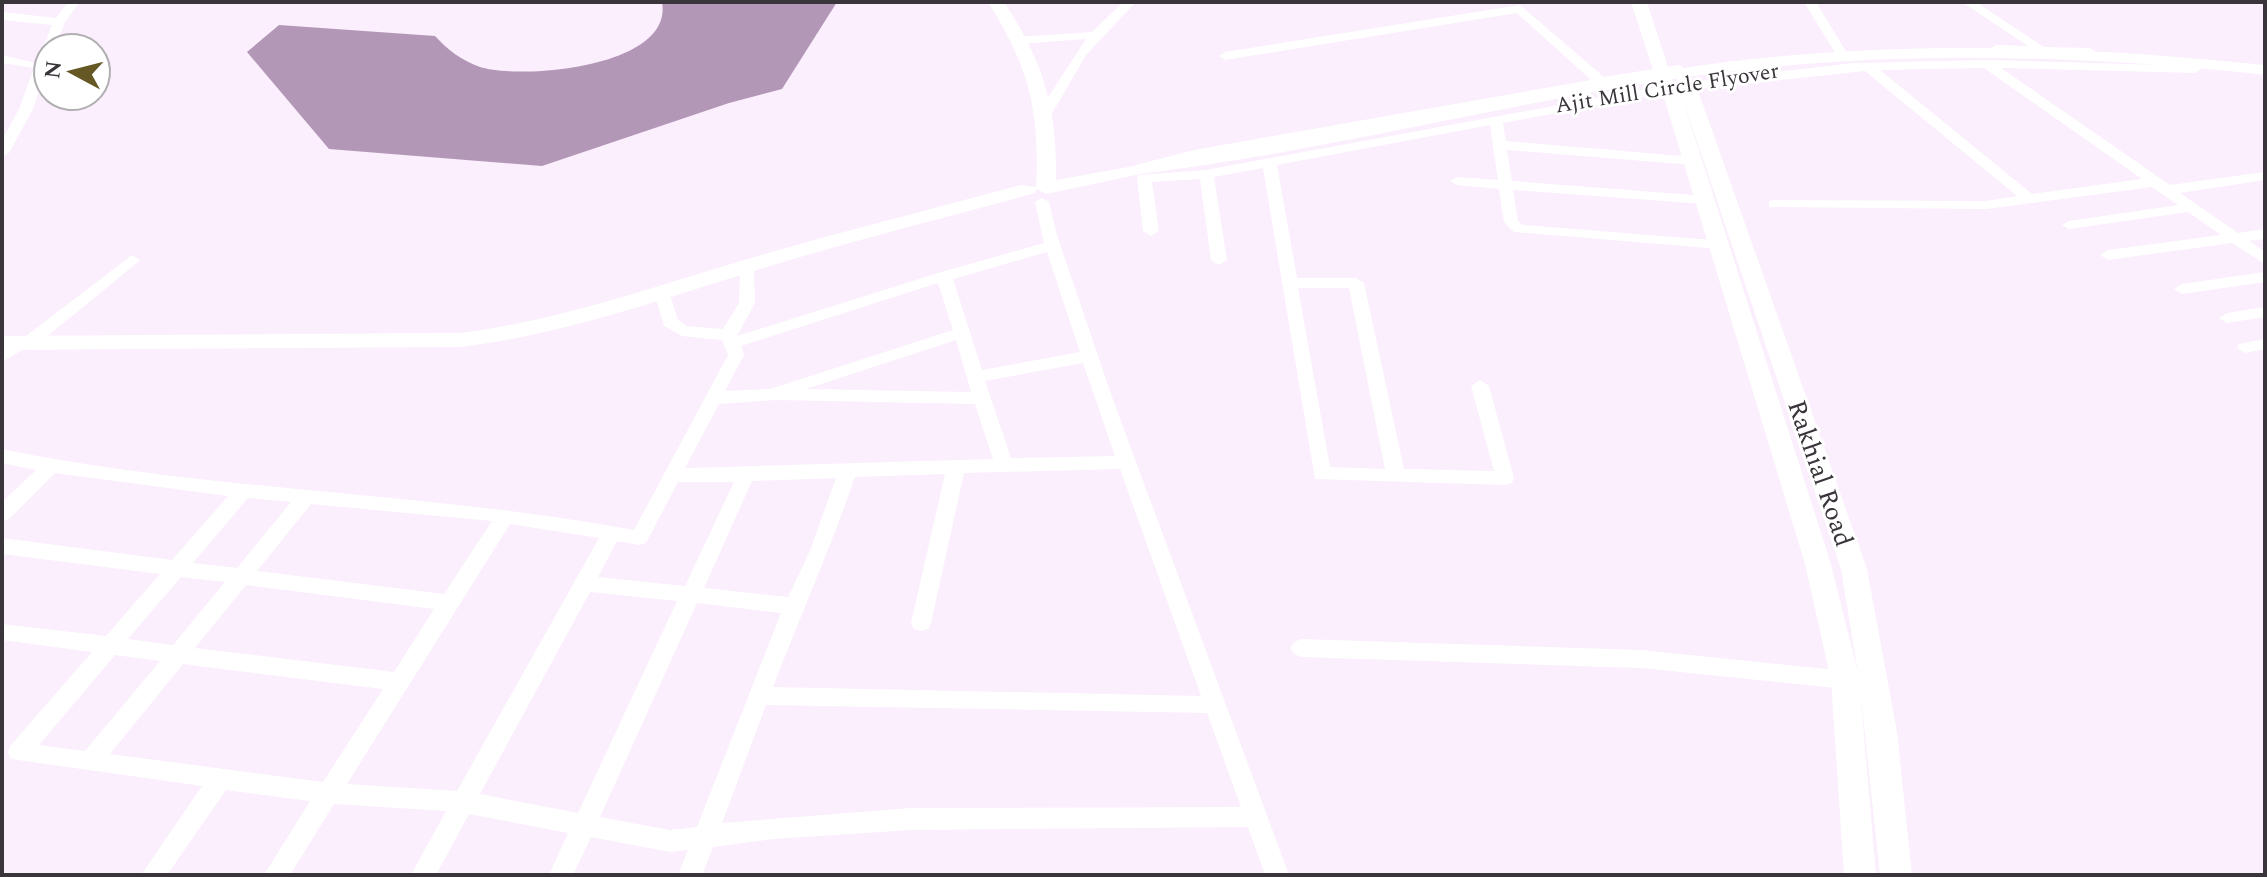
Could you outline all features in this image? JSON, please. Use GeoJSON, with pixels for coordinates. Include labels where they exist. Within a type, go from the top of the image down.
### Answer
{"type":"FeatureCollection","features":[{"type":"Feature","properties":{"kind":"main road"},"geometry":{"type":"LineString","coordinates":[[989,2],[1006,28],[1043,112]]}},
{"type":"Feature","properties":{"kind":"main road"},"geometry":{"type":"LineString","coordinates":[[996,2],[1019,40],[1044,93],[1036,195]]}},
{"type":"Feature","properties":{"kind":"main road","name":"Rakhial Road"},"geometry":{"type":"LineString","coordinates":[[1639,2],[1674,78],[1854,569],[1882,732],[1896,875]]}},
{"type":"Feature","properties":{"kind":"main road","name":"Rakhial Road"},"geometry":{"type":"LineString","coordinates":[[1654,2],[1693,161],[1818,564],[1845,680],[1860,875]]}},
{"type":"Feature","properties":{"kind":"main road","name":"Ajit Mill Circle Flyover"},"geometry":{"type":"LineString","coordinates":[[1036,195],[1143,173],[1720,75],[1863,62],[2060,60],[2191,65]]}},
{"type":"Feature","properties":{"kind":"main road"},"geometry":{"type":"LineString","coordinates":[[2191,65],[2265,70]]}},
{"type":"Feature","properties":{"kind":"main road"},"geometry":{"type":"LineString","coordinates":[[2191,65],[2265,77]]}},
{"type":"Feature","properties":{"kind":"main road"},"geometry":{"type":"LineString","coordinates":[[8,348],[455,350],[495,346],[883,233],[1036,195]]}},
{"type":"Feature","properties":{"kind":"main road"},"geometry":{"type":"LineString","coordinates":[[8,348],[496,337],[642,298],[879,227],[1036,195]]}},
{"type":"Feature","properties":{"kind":"street"},"geometry":{"type":"LineString","coordinates":[[55,32],[74,2]]}},
{"type":"Feature","properties":{"kind":"street"},"geometry":{"type":"LineString","coordinates":[[1043,112],[1095,35],[1130,2]]}},
{"type":"Feature","properties":{"kind":"street"},"geometry":{"type":"LineString","coordinates":[[1810,2],[1841,53]]}},
{"type":"Feature","properties":{"kind":"street"},"geometry":{"type":"LineString","coordinates":[[1968,2],[2060,60]]}},
{"type":"Feature","properties":{"kind":"street"},"geometry":{"type":"LineString","coordinates":[[1225,56],[1520,9],[1600,81]]}},
{"type":"Feature","properties":{"kind":"street"},"geometry":{"type":"LineString","coordinates":[[2,16],[59,22]]}},
{"type":"Feature","properties":{"kind":"street"},"geometry":{"type":"LineString","coordinates":[[1019,40],[1095,35]]}},
{"type":"Feature","properties":{"kind":"street"},"geometry":{"type":"LineString","coordinates":[[1143,173],[1206,174],[1496,121],[1674,78],[1841,53],[2040,49],[2191,65]]}},
{"type":"Feature","properties":{"kind":"street"},"geometry":{"type":"LineString","coordinates":[[2,59],[24,64]]}},
{"type":"Feature","properties":{"kind":"street"},"geometry":{"type":"LineString","coordinates":[[1143,173],[1209,151],[1600,81],[2060,60]]}},
{"type":"Feature","properties":{"kind":"street"},"geometry":{"type":"LineString","coordinates":[[2,76],[32,61]]}},
{"type":"Feature","properties":{"kind":"street"},"geometry":{"type":"LineString","coordinates":[[1987,64],[2265,259]]}},
{"type":"Feature","properties":{"kind":"street"},"geometry":{"type":"LineString","coordinates":[[1868,67],[2029,199]]}},
{"type":"Feature","properties":{"kind":"street"},"geometry":{"type":"LineString","coordinates":[[2,164],[6,159],[2,154],[32,93]]}},
{"type":"Feature","properties":{"kind":"street"},"geometry":{"type":"LineString","coordinates":[[1496,121],[1511,222],[1519,229],[1720,244]]}},
{"type":"Feature","properties":{"kind":"street"},"geometry":{"type":"LineString","coordinates":[[1499,145],[1693,161]]}},
{"type":"Feature","properties":{"kind":"street"},"geometry":{"type":"LineString","coordinates":[[1269,162],[1322,474],[1505,478],[1480,386]]}},
{"type":"Feature","properties":{"kind":"street"},"geometry":{"type":"LineString","coordinates":[[1143,173],[1151,231]]}},
{"type":"Feature","properties":{"kind":"street"},"geometry":{"type":"LineString","coordinates":[[1206,174],[1219,260]]}},
{"type":"Feature","properties":{"kind":"street"},"geometry":{"type":"LineString","coordinates":[[1774,204],[1986,205],[2265,176]]}},
{"type":"Feature","properties":{"kind":"street"},"geometry":{"type":"LineString","coordinates":[[1457,181],[1705,200]]}},
{"type":"Feature","properties":{"kind":"street"},"geometry":{"type":"LineString","coordinates":[[1036,195],[1044,248],[1080,358],[1264,875]]}},
{"type":"Feature","properties":{"kind":"street"},"geometry":{"type":"LineString","coordinates":[[1036,195],[1103,397],[1277,875]]}},
{"type":"Feature","properties":{"kind":"street"},"geometry":{"type":"LineString","coordinates":[[2069,225],[2192,207]]}},
{"type":"Feature","properties":{"kind":"street"},"geometry":{"type":"LineString","coordinates":[[2108,255],[2265,234]]}},
{"type":"Feature","properties":{"kind":"street"},"geometry":{"type":"LineString","coordinates":[[664,299],[670,322],[682,331],[730,339],[1044,248]]}},
{"type":"Feature","properties":{"kind":"street"},"geometry":{"type":"LineString","coordinates":[[8,348],[132,260]]}},
{"type":"Feature","properties":{"kind":"street"},"geometry":{"type":"LineString","coordinates":[[2,456],[51,466],[243,491],[505,516],[639,538],[736,355],[730,339],[747,303],[748,274]]}},
{"type":"Feature","properties":{"kind":"street"},"geometry":{"type":"LineString","coordinates":[[944,276],[980,398],[1004,465]]}},
{"type":"Feature","properties":{"kind":"street"},"geometry":{"type":"LineString","coordinates":[[2182,289],[2265,277]]}},
{"type":"Feature","properties":{"kind":"street"},"geometry":{"type":"LineString","coordinates":[[1289,283],[1356,283],[1396,476]]}},
{"type":"Feature","properties":{"kind":"street"},"geometry":{"type":"LineString","coordinates":[[2227,318],[2265,312]]}},
{"type":"Feature","properties":{"kind":"street"},"geometry":{"type":"LineString","coordinates":[[771,395],[963,332]]}},
{"type":"Feature","properties":{"kind":"street"},"geometry":{"type":"LineString","coordinates":[[2245,348],[2265,344]]}},
{"type":"Feature","properties":{"kind":"street"},"geometry":{"type":"LineString","coordinates":[[975,377],[1080,358]]}},
{"type":"Feature","properties":{"kind":"street"},"geometry":{"type":"LineString","coordinates":[[713,398],[771,395],[980,398]]}},
{"type":"Feature","properties":{"kind":"street"},"geometry":{"type":"LineString","coordinates":[[673,475],[1117,463]]}},
{"type":"Feature","properties":{"kind":"street"},"geometry":{"type":"LineString","coordinates":[[2,514],[51,466]]}},
{"type":"Feature","properties":{"kind":"street"},"geometry":{"type":"LineString","coordinates":[[921,623],[956,466]]}},
{"type":"Feature","properties":{"kind":"street"},"geometry":{"type":"LineString","coordinates":[[690,875],[794,606],[819,553],[848,470]]}},
{"type":"Feature","properties":{"kind":"street"},"geometry":{"type":"LineString","coordinates":[[561,875],[746,475]]}},
{"type":"Feature","properties":{"kind":"street"},"geometry":{"type":"LineString","coordinates":[[10,750],[110,645],[243,491]]}},
{"type":"Feature","properties":{"kind":"street"},"geometry":{"type":"LineString","coordinates":[[90,761],[308,495]]}},
{"type":"Feature","properties":{"kind":"street"},"geometry":{"type":"LineString","coordinates":[[276,875],[505,516]]}},
{"type":"Feature","properties":{"kind":"street"},"geometry":{"type":"LineString","coordinates":[[423,875],[612,533]]}},
{"type":"Feature","properties":{"kind":"street"},"geometry":{"type":"LineString","coordinates":[[2,546],[449,603]]}},
{"type":"Feature","properties":{"kind":"street"},"geometry":{"type":"LineString","coordinates":[[583,583],[794,606]]}},
{"type":"Feature","properties":{"kind":"street"},"geometry":{"type":"LineString","coordinates":[[2,632],[399,682]]}},
{"type":"Feature","properties":{"kind":"street"},"geometry":{"type":"LineString","coordinates":[[1301,648],[1616,655],[1757,667],[1845,680]]}},
{"type":"Feature","properties":{"kind":"street"},"geometry":{"type":"LineString","coordinates":[[760,696],[1203,705]]}},
{"type":"Feature","properties":{"kind":"street"},"geometry":{"type":"LineString","coordinates":[[10,750],[329,793],[464,802],[670,841],[911,819],[1243,818]]}},
{"type":"Feature","properties":{"kind":"street"},"geometry":{"type":"LineString","coordinates":[[153,875],[221,778]]}},
{"type":"Feature","properties":{"kind":"shaded area"},"geometry":{"type":"Polygon","coordinates":[[[662,2],[837,2],[782,89],[729,103],[542,166],[329,149],[247,52],[279,25],[435,36],[456,54],[480,67],[500,71],[559,69],[621,55],[645,41],[659,24],[662,2]]]}}]}
